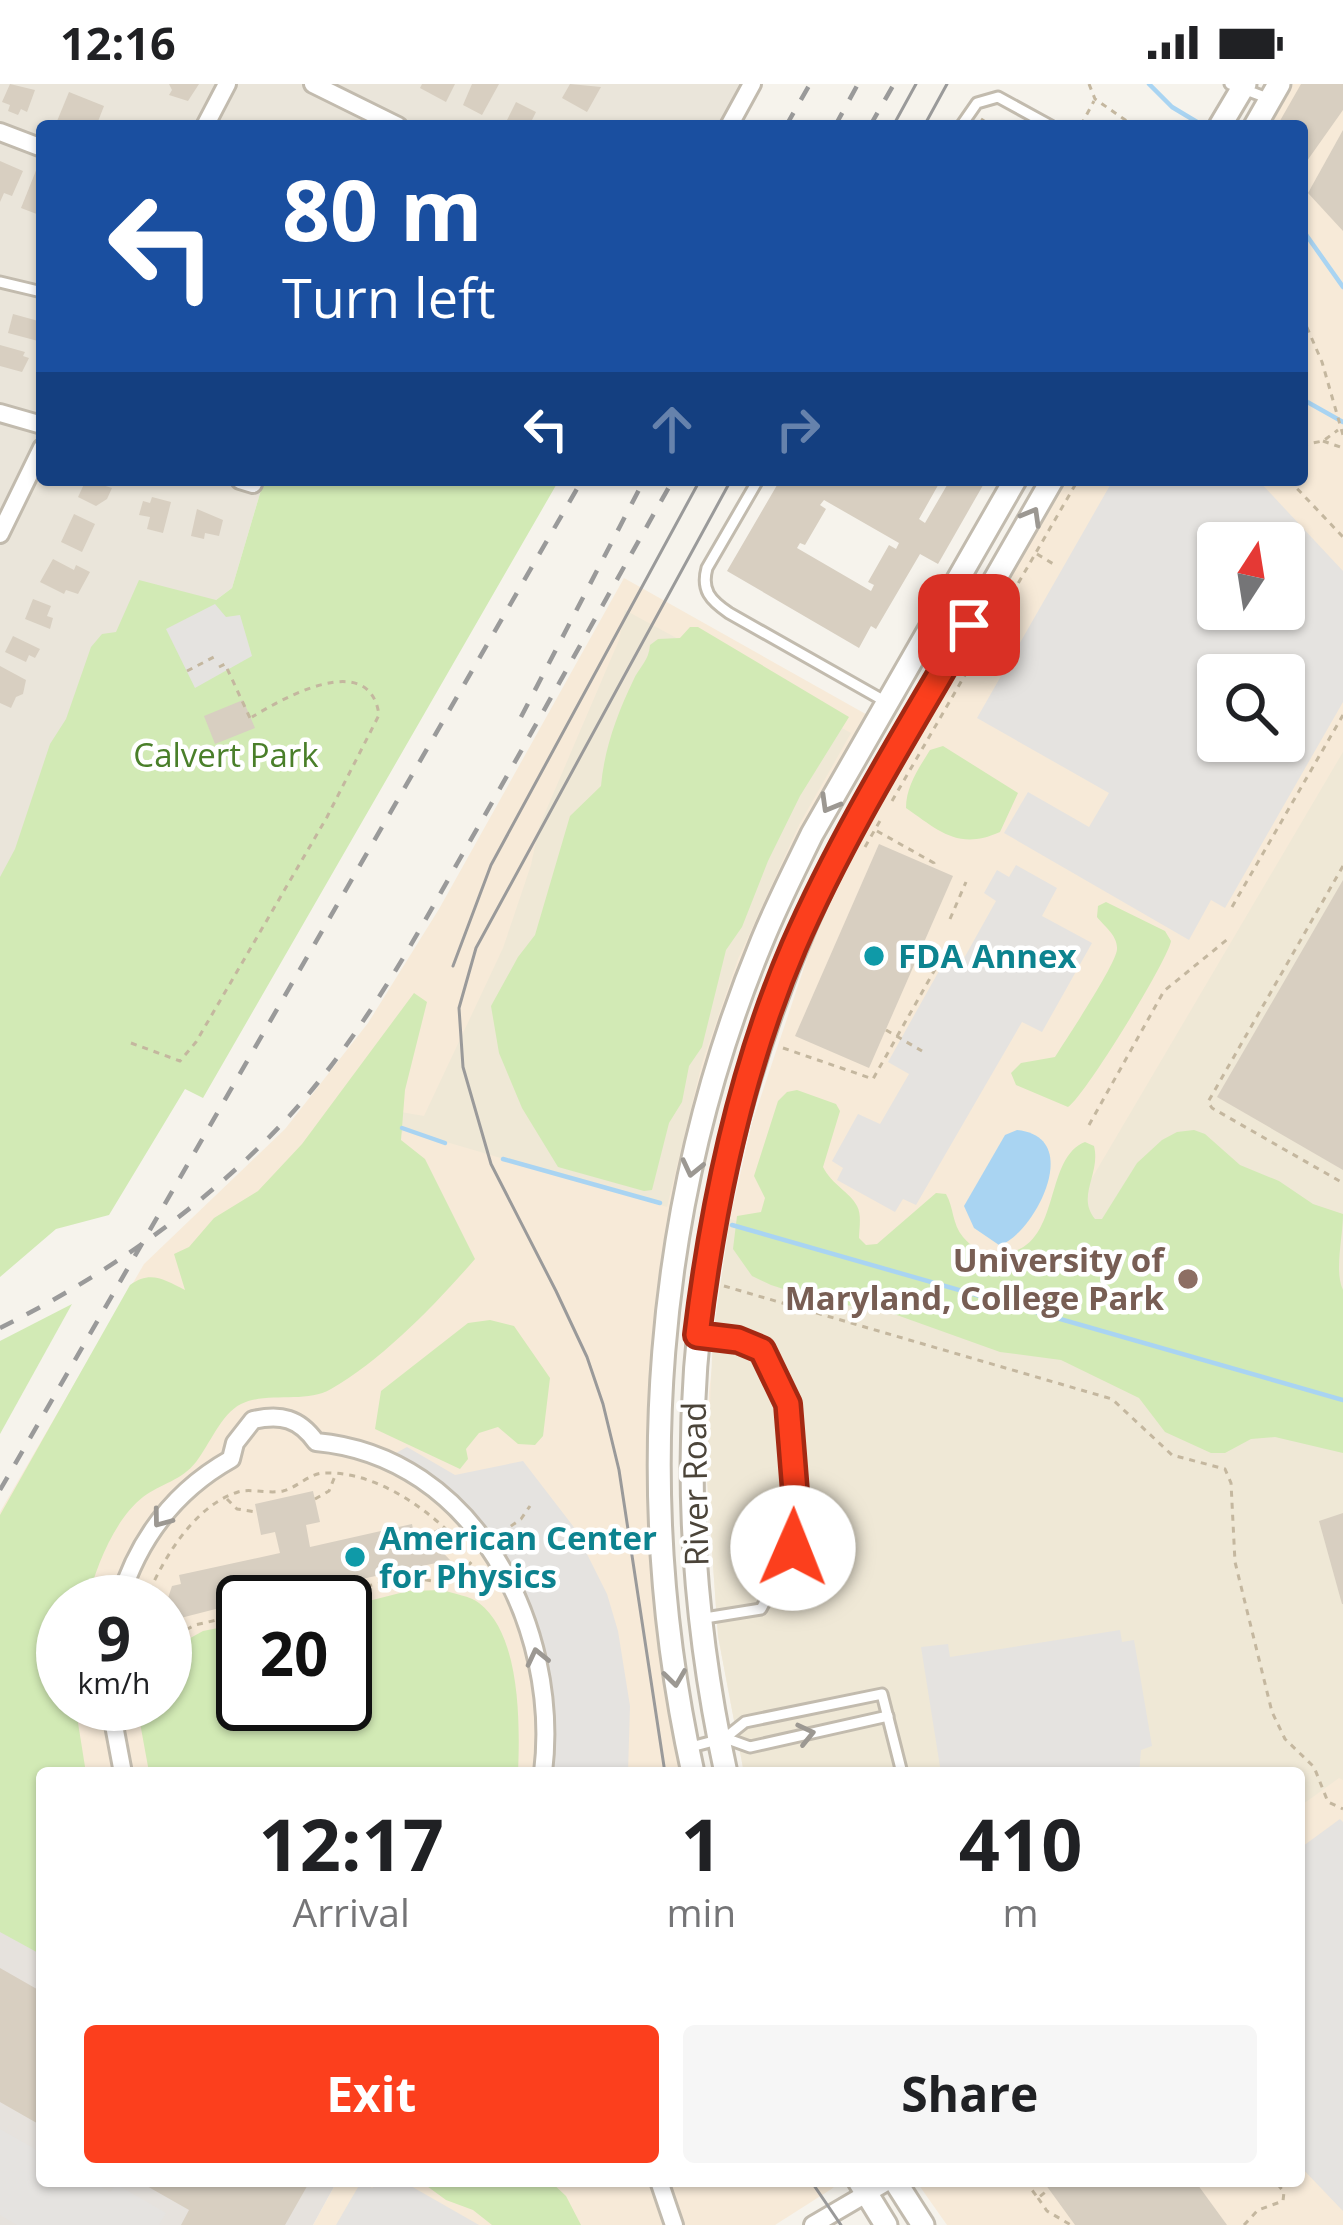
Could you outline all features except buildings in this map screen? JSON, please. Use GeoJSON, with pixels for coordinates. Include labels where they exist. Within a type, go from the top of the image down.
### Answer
{"type":"FeatureCollection","features":[{"type":"Feature","properties":{"kind":"street"},"geometry":{"type":"LineString","coordinates":[[208,120],[227,84]]}},
{"type":"Feature","properties":{"kind":"street"},"geometry":{"type":"LineString","coordinates":[[314,84],[386,120]]}},
{"type":"Feature","properties":{"kind":"street"},"geometry":{"type":"LineString","coordinates":[[732,120],[752,84]]}},
{"type":"Feature","properties":{"kind":"street"},"geometry":{"type":"LineString","coordinates":[[1226,120],[1258,88]]}},
{"type":"Feature","properties":{"kind":"street"},"geometry":{"type":"LineString","coordinates":[[1255,120],[1258,88]]}},
{"type":"Feature","properties":{"kind":"street"},"geometry":{"type":"LineString","coordinates":[[0,131],[36,146]]}},
{"type":"Feature","properties":{"kind":"street"},"geometry":{"type":"LineString","coordinates":[[0,413],[36,423]]}},
{"type":"Feature","properties":{"kind":"street"},"geometry":{"type":"LineString","coordinates":[[0,534],[36,460]]}},
{"type":"Feature","properties":{"kind":"street","name":"River Road"},"geometry":{"type":"LineString","coordinates":[[692,1767],[667,1618],[658,1504],[662,1364],[679,1230],[713,1087],[763,938],[812,834],[1012,486]]}},
{"type":"Feature","properties":{"kind":"street","name":"River Road"},"geometry":{"type":"LineString","coordinates":[[725,1767],[700,1619],[691,1478],[697,1335],[727,1158],[755,1052],[792,950],[847,837],[1049,486]]}},
{"type":"Feature","properties":{"kind":"street"},"geometry":{"type":"LineString","coordinates":[[129,1575],[168,1508],[202,1476],[231,1459],[235,1443],[253,1420],[282,1416],[316,1442],[355,1448],[401,1467],[451,1503],[481,1552],[515,1592],[537,1655],[545,1705],[543,1767]]}},
{"type":"Feature","properties":{"kind":"street"},"geometry":{"type":"LineString","coordinates":[[115,1731],[122,1767]]}},
{"type":"Feature","properties":{"kind":"street"},"geometry":{"type":"LineString","coordinates":[[660,2187],[674,2225]]}},
{"type":"Feature","properties":{"kind":"street"},"geometry":{"type":"LineString","coordinates":[[813,2225],[862,2187],[886,2225]]}},
{"type":"Feature","properties":{"kind":"street"},"geometry":{"type":"LineString","coordinates":[[895,2187],[923,2225]]}},
{"type":"Feature","properties":{"kind":"lane"},"geometry":{"type":"LineString","coordinates":[[966,120],[977,103],[998,97],[1040,120]]}},
{"type":"Feature","properties":{"kind":"lane"},"geometry":{"type":"LineString","coordinates":[[0,282],[36,291]]}},
{"type":"Feature","properties":{"kind":"lane"},"geometry":{"type":"LineString","coordinates":[[755,486],[707,568],[706,594],[729,613],[888,703]]}},
{"type":"Feature","properties":{"kind":"lane"},"geometry":{"type":"LineString","coordinates":[[697,1335],[738,1340],[762,1350],[788,1404],[797,1517],[793,1548],[761,1609],[700,1619]]}},
{"type":"Feature","properties":{"kind":"lane"},"geometry":{"type":"LineString","coordinates":[[688,1748],[722,1739],[745,1722],[883,1694],[901,1767]]}},
{"type":"Feature","properties":{"kind":"lane"},"geometry":{"type":"LineString","coordinates":[[722,1739],[750,1747],[888,1716]]}},
{"type":"Feature","properties":{"kind":"path"},"geometry":{"type":"LineString","coordinates":[[1089,84],[1095,99],[1125,120]]}},
{"type":"Feature","properties":{"kind":"path"},"geometry":{"type":"LineString","coordinates":[[1084,120],[1095,99]]}},
{"type":"Feature","properties":{"kind":"path"},"geometry":{"type":"LineString","coordinates":[[983,120],[991,109]]}},
{"type":"Feature","properties":{"kind":"path"},"geometry":{"type":"LineString","coordinates":[[1308,333],[1341,432],[1308,445]]}},
{"type":"Feature","properties":{"kind":"path"},"geometry":{"type":"LineString","coordinates":[[1323,441],[1343,448]]}},
{"type":"Feature","properties":{"kind":"path"},"geometry":{"type":"LineString","coordinates":[[862,854],[1075,486]]}},
{"type":"Feature","properties":{"kind":"path"},"geometry":{"type":"LineString","coordinates":[[1295,486],[1343,537]]}},
{"type":"Feature","properties":{"kind":"path"},"geometry":{"type":"LineString","coordinates":[[1035,554],[1055,565]]}},
{"type":"Feature","properties":{"kind":"path"},"geometry":{"type":"LineString","coordinates":[[187,671],[214,657]]}},
{"type":"Feature","properties":{"kind":"path"},"geometry":{"type":"LineString","coordinates":[[130,1042],[180,1061],[196,1042],[327,818],[379,715],[370,691],[325,682],[292,693],[251,717],[225,664],[219,667]]}},
{"type":"Feature","properties":{"kind":"path"},"geometry":{"type":"LineString","coordinates":[[1232,907],[1343,715]]}},
{"type":"Feature","properties":{"kind":"path"},"geometry":{"type":"LineString","coordinates":[[875,830],[934,863],[933,867]]}},
{"type":"Feature","properties":{"kind":"path"},"geometry":{"type":"LineString","coordinates":[[1342,1180],[1212,1108],[1209,1098],[1343,866]]}},
{"type":"Feature","properties":{"kind":"path"},"geometry":{"type":"LineString","coordinates":[[950,919],[966,882]]}},
{"type":"Feature","properties":{"kind":"path"},"geometry":{"type":"LineString","coordinates":[[1089,1125],[1164,991],[1229,938]]}},
{"type":"Feature","properties":{"kind":"path"},"geometry":{"type":"LineString","coordinates":[[776,1059],[780,1044],[873,1079],[946,950]]}},
{"type":"Feature","properties":{"kind":"path"},"geometry":{"type":"LineString","coordinates":[[886,1030],[922,1052]]}},
{"type":"Feature","properties":{"kind":"path"},"geometry":{"type":"LineString","coordinates":[[1257,1134],[1262,1125]]}},
{"type":"Feature","properties":{"kind":"path"},"geometry":{"type":"LineString","coordinates":[[717,1284],[1112,1399],[1172,1455],[1225,1469],[1231,1483],[1235,1562],[1272,1712],[1285,1738],[1314,1768],[1328,1802],[1343,1809]]}},
{"type":"Feature","properties":{"kind":"path"},"geometry":{"type":"LineString","coordinates":[[314,1499],[329,1491],[336,1474]]}},
{"type":"Feature","properties":{"kind":"path"},"geometry":{"type":"LineString","coordinates":[[160,1575],[181,1538],[226,1498],[246,1490],[266,1495],[296,1488],[314,1475],[336,1474],[397,1493],[481,1552],[493,1586],[464,1574],[372,1585]]}},
{"type":"Feature","properties":{"kind":"path"},"geometry":{"type":"LineString","coordinates":[[279,1492],[281,1499]]}},
{"type":"Feature","properties":{"kind":"path"},"geometry":{"type":"LineString","coordinates":[[226,1498],[237,1509],[256,1512]]}},
{"type":"Feature","properties":{"kind":"path"},"geometry":{"type":"LineString","coordinates":[[464,1574],[530,1506]]}},
{"type":"Feature","properties":{"kind":"path"},"geometry":{"type":"LineString","coordinates":[[424,1538],[445,1527]]}},
{"type":"Feature","properties":{"kind":"path"},"geometry":{"type":"LineString","coordinates":[[1030,2187],[1047,2212],[1071,2225]]}},
{"type":"Feature","properties":{"kind":"path"},"geometry":{"type":"LineString","coordinates":[[1244,2225],[1258,2210],[1283,2201],[1280,2187]]}},
{"type":"Feature","properties":{"kind":"path"},"geometry":{"type":"LineString","coordinates":[[1038,2198],[1049,2189]]}},
{"type":"Feature","properties":{"kind":"shaded area"},"geometry":{"type":"Polygon","coordinates":[[[0,84],[751,84],[730,120],[36,120],[36,486],[262,486],[232,588],[216,600],[0,890],[0,84]]]}},
{"type":"Feature","properties":{"kind":"shaded area"},"geometry":{"type":"Polygon","coordinates":[[[1293,84],[1343,84],[1343,2225],[947,2225],[920,2187],[1305,2187],[1305,1767],[743,1767],[718,1636],[707,1478],[709,1392],[730,1219],[752,1123],[820,920],[877,807],[1063,486],[1308,486],[1308,120],[1272,120],[1293,84]]]}},
{"type":"Feature","properties":{"kind":"shaded area"},"geometry":{"type":"Polygon","coordinates":[[[1110,486],[1264,486],[1297,522],[1197,522],[1197,630],[1305,630],[1305,530],[1343,571],[1343,702],[1225,908],[1211,900],[1189,940],[1004,833],[1028,792],[1089,827],[1109,793],[977,718],[1110,486]]]}},
{"type":"Feature","properties":{"kind":"shaded area"},"geometry":{"type":"Polygon","coordinates":[[[624,578],[871,717],[743,970],[656,1364],[687,1767],[36,1767],[36,1794],[0,1923],[0,1512],[144,1264],[285,1129],[368,1023],[439,909],[624,578]]]}},
{"type":"Feature","properties":{"kind":"shaded area"},"geometry":{"type":"Polygon","coordinates":[[[215,604],[226,617],[240,615],[252,656],[195,688],[166,629],[215,604]]]}},
{"type":"Feature","properties":{"kind":"shaded area"},"geometry":{"type":"Polygon","coordinates":[[[625,610],[851,733],[799,825],[738,959],[702,1063],[667,1207],[416,1133],[404,1130],[401,1134],[395,1111],[424,1116],[503,948],[539,827],[619,640],[625,610]]]}},
{"type":"Feature","properties":{"kind":"shaded area","name":"University of Maryland, College Park"},"geometry":{"type":"Polygon","coordinates":[[[1343,752],[1343,1780],[1339,1778],[1305,1803],[1305,1767],[743,1767],[718,1636],[707,1478],[713,1334],[730,1219],[1019,1302],[1343,752]]]}},
{"type":"Feature","properties":{"kind":"shaded area"},"geometry":{"type":"Polygon","coordinates":[[[1016,865],[1057,888],[1042,916],[1092,943],[1042,1032],[1022,1022],[916,1205],[903,1199],[895,1212],[837,1180],[843,1168],[832,1161],[858,1114],[880,1124],[909,1074],[888,1062],[949,953],[963,960],[996,901],[984,893],[997,870],[1009,877],[1016,865]]]}},
{"type":"Feature","properties":{"kind":"shaded area"},"geometry":{"type":"Polygon","coordinates":[[[407,1447],[455,1475],[523,1461],[573,1526],[607,1594],[630,1706],[628,1767],[543,1767],[542,1680],[483,1538],[385,1459],[407,1447]]]}},
{"type":"Feature","properties":{"kind":"shaded area"},"geometry":{"type":"Polygon","coordinates":[[[1120,1630],[1122,1642],[1134,1640],[1152,1746],[1141,1750],[1140,1767],[940,1767],[921,1647],[948,1644],[950,1657],[1120,1630]]]}},
{"type":"Feature","properties":{"kind":"shaded area"},"geometry":{"type":"Polygon","coordinates":[[[1340,1819],[1343,1822],[1343,2211],[1305,2171],[1305,1845],[1340,1819]]]}},
{"type":"Feature","properties":{"kind":"shaded area"},"geometry":{"type":"Polygon","coordinates":[[[0,1923],[36,1944],[36,2187],[334,2187],[313,2225],[0,2225],[0,1923]]]}},
{"type":"Feature","properties":{"kind":"shaded area"},"geometry":{"type":"Polygon","coordinates":[[[0,2129],[36,2150],[36,2187],[101,2187],[110,2192],[121,2187],[166,2213],[159,2225],[17,2225],[0,2215],[0,2129]]]}},
{"type":"Feature","properties":{"kind":"shaded area"},"geometry":{"type":"Polygon","coordinates":[[[334,2187],[834,2187],[775,2225],[313,2225],[334,2187]]]}},
{"type":"Feature","properties":{"kind":"shaded area"},"geometry":{"type":"Polygon","coordinates":[[[358,2187],[412,2187],[479,2225],[336,2225],[358,2187]]]}},
{"type":"Feature","properties":{"kind":"green space","name":"Calvert Park"},"geometry":{"type":"Polygon","coordinates":[[[262,486],[556,486],[203,1098],[185,1089],[109,1215],[56,1229],[0,1277],[0,877],[15,849],[50,744],[66,719],[91,647],[102,634],[116,632],[139,580],[216,600],[232,588],[262,486]]]}},
{"type":"Feature","properties":{"kind":"green space"},"geometry":{"type":"Polygon","coordinates":[[[690,627],[698,627],[849,717],[800,796],[742,927],[726,950],[702,1047],[689,1066],[682,1102],[669,1123],[652,1190],[644,1191],[558,1167],[522,1108],[499,1053],[491,1006],[535,935],[570,816],[601,786],[617,719],[650,645],[658,639],[680,638],[690,627]]]}},
{"type":"Feature","properties":{"kind":"green space"},"geometry":{"type":"Polygon","coordinates":[[[943,746],[1018,793],[1000,832],[960,839],[906,808],[911,785],[930,750],[943,746]]]}},
{"type":"Feature","properties":{"kind":"green space"},"geometry":{"type":"Polygon","coordinates":[[[1106,902],[1165,931],[1171,941],[1125,1027],[1068,1107],[1016,1085],[1011,1073],[1021,1063],[1055,1057],[1109,970],[1117,944],[1097,917],[1098,906],[1106,902]]]}},
{"type":"Feature","properties":{"kind":"green space"},"geometry":{"type":"Polygon","coordinates":[[[414,993],[427,1002],[405,1090],[401,1140],[425,1159],[475,1259],[389,1347],[331,1389],[310,1396],[252,1400],[234,1409],[190,1468],[143,1497],[123,1518],[96,1575],[36,1575],[36,1731],[79,1731],[85,1767],[36,1767],[36,1952],[0,1932],[0,1515],[130,1285],[151,1277],[185,1290],[174,1254],[189,1247],[214,1218],[258,1191],[302,1144],[414,993]]]}},
{"type":"Feature","properties":{"kind":"green space"},"geometry":{"type":"Polygon","coordinates":[[[797,1090],[836,1104],[840,1111],[823,1167],[857,1206],[859,1238],[866,1245],[877,1244],[936,1193],[946,1194],[959,1232],[974,1247],[992,1254],[1018,1250],[1043,1223],[1062,1167],[1085,1142],[1094,1146],[1095,1156],[1088,1202],[1095,1219],[1102,1219],[1137,1163],[1162,1140],[1194,1130],[1240,1165],[1279,1181],[1313,1204],[1343,1214],[1339,1264],[1343,1453],[1275,1437],[1251,1439],[1225,1453],[1211,1453],[1165,1432],[1139,1398],[1061,1360],[1000,1352],[880,1309],[827,1303],[752,1276],[733,1249],[737,1216],[761,1212],[765,1198],[754,1176],[778,1101],[797,1090]]]}},
{"type":"Feature","properties":{"kind":"green space"},"geometry":{"type":"Polygon","coordinates":[[[72,1304],[0,1434],[0,1341],[72,1304]]]}},
{"type":"Feature","properties":{"kind":"green space"},"geometry":{"type":"Polygon","coordinates":[[[490,1320],[514,1326],[550,1378],[543,1436],[535,1445],[518,1444],[498,1427],[479,1433],[466,1449],[468,1459],[460,1469],[375,1429],[381,1391],[468,1323],[490,1320]]]}},
{"type":"Feature","properties":{"kind":"green space"},"geometry":{"type":"Polygon","coordinates":[[[443,1590],[479,1603],[493,1617],[515,1682],[518,1767],[148,1767],[141,1731],[192,1731],[192,1637],[216,1628],[216,1731],[372,1731],[372,1600],[408,1591],[443,1590]]]}},
{"type":"Feature","properties":{"kind":"green space"},"geometry":{"type":"Polygon","coordinates":[[[428,2187],[556,2187],[581,2225],[492,2225],[473,2210],[428,2187]]]}},
{"type":"Feature","properties":{"kind":"water"},"geometry":{"type":"Polygon","coordinates":[[[1017,1130],[1038,1137],[1048,1150],[1051,1168],[1046,1188],[1025,1225],[999,1245],[974,1228],[964,1206],[1005,1135],[1017,1130]]]}},
{"type":"Feature","properties":{"kind":"waterway"},"geometry":{"type":"LineString","coordinates":[[1149,84],[1194,120]]}},
{"type":"Feature","properties":{"kind":"waterway"},"geometry":{"type":"LineString","coordinates":[[1308,237],[1343,287]]}},
{"type":"Feature","properties":{"kind":"waterway"},"geometry":{"type":"LineString","coordinates":[[1308,402],[1343,422]]}},
{"type":"Feature","properties":{"kind":"waterway"},"geometry":{"type":"LineString","coordinates":[[402,1128],[445,1143]]}},
{"type":"Feature","properties":{"kind":"waterway"},"geometry":{"type":"LineString","coordinates":[[503,1159],[660,1203]]}},
{"type":"Feature","properties":{"kind":"waterway"},"geometry":{"type":"LineString","coordinates":[[732,1225],[1343,1400]]}},
{"type":"Feature","properties":{"kind":"tram line"},"geometry":{"type":"LineString","coordinates":[[896,120],[916,84]]}},
{"type":"Feature","properties":{"kind":"tram line"},"geometry":{"type":"LineString","coordinates":[[927,120],[947,84]]}},
{"type":"Feature","properties":{"kind":"tram line"},"geometry":{"type":"LineString","coordinates":[[453,966],[491,865],[697,486]]}},
{"type":"Feature","properties":{"kind":"tram line"},"geometry":{"type":"LineString","coordinates":[[664,1767],[619,1470],[603,1404],[587,1357],[491,1164],[463,1067],[459,1008],[476,948],[728,486]]}},
{"type":"Feature","properties":{"kind":"tram line"},"geometry":{"type":"LineString","coordinates":[[815,2187],[841,2225]]}},
{"type":"Feature","properties":{"kind":"railway"},"geometry":{"type":"LineString","coordinates":[[789,120],[810,84]]}},
{"type":"Feature","properties":{"kind":"railway"},"geometry":{"type":"LineString","coordinates":[[838,120],[858,84]]}},
{"type":"Feature","properties":{"kind":"railway"},"geometry":{"type":"LineString","coordinates":[[873,120],[894,84]]}},
{"type":"Feature","properties":{"kind":"railway"},"geometry":{"type":"LineString","coordinates":[[0,1490],[579,486]]}},
{"type":"Feature","properties":{"kind":"railway"},"geometry":{"type":"LineString","coordinates":[[521,717],[641,486]]}},
{"type":"Feature","properties":{"kind":"railway"},"geometry":{"type":"LineString","coordinates":[[0,1328],[113,1264],[184,1213],[250,1156],[332,1065],[419,932],[670,486]]}},
{"type":"Feature","properties":{"kind":"place","name":"FDA Annex"},"geometry":{"type":"Point","coordinates":[874,956]}},
{"type":"Feature","properties":{"kind":"place","name":"University of Maryland, College Park"},"geometry":{"type":"Point","coordinates":[1188,1279]}},
{"type":"Feature","properties":{"kind":"place","name":"American Center for Physics"},"geometry":{"type":"Point","coordinates":[355,1557]}},
{"type":"Feature","properties":{"kind":"route"},"geometry":{"type":"LineString","coordinates":[[793,1548],[797,1517],[788,1404],[762,1350],[738,1340],[697,1335],[714,1215],[755,1052],[792,950],[847,837],[969,625]]}}]}
